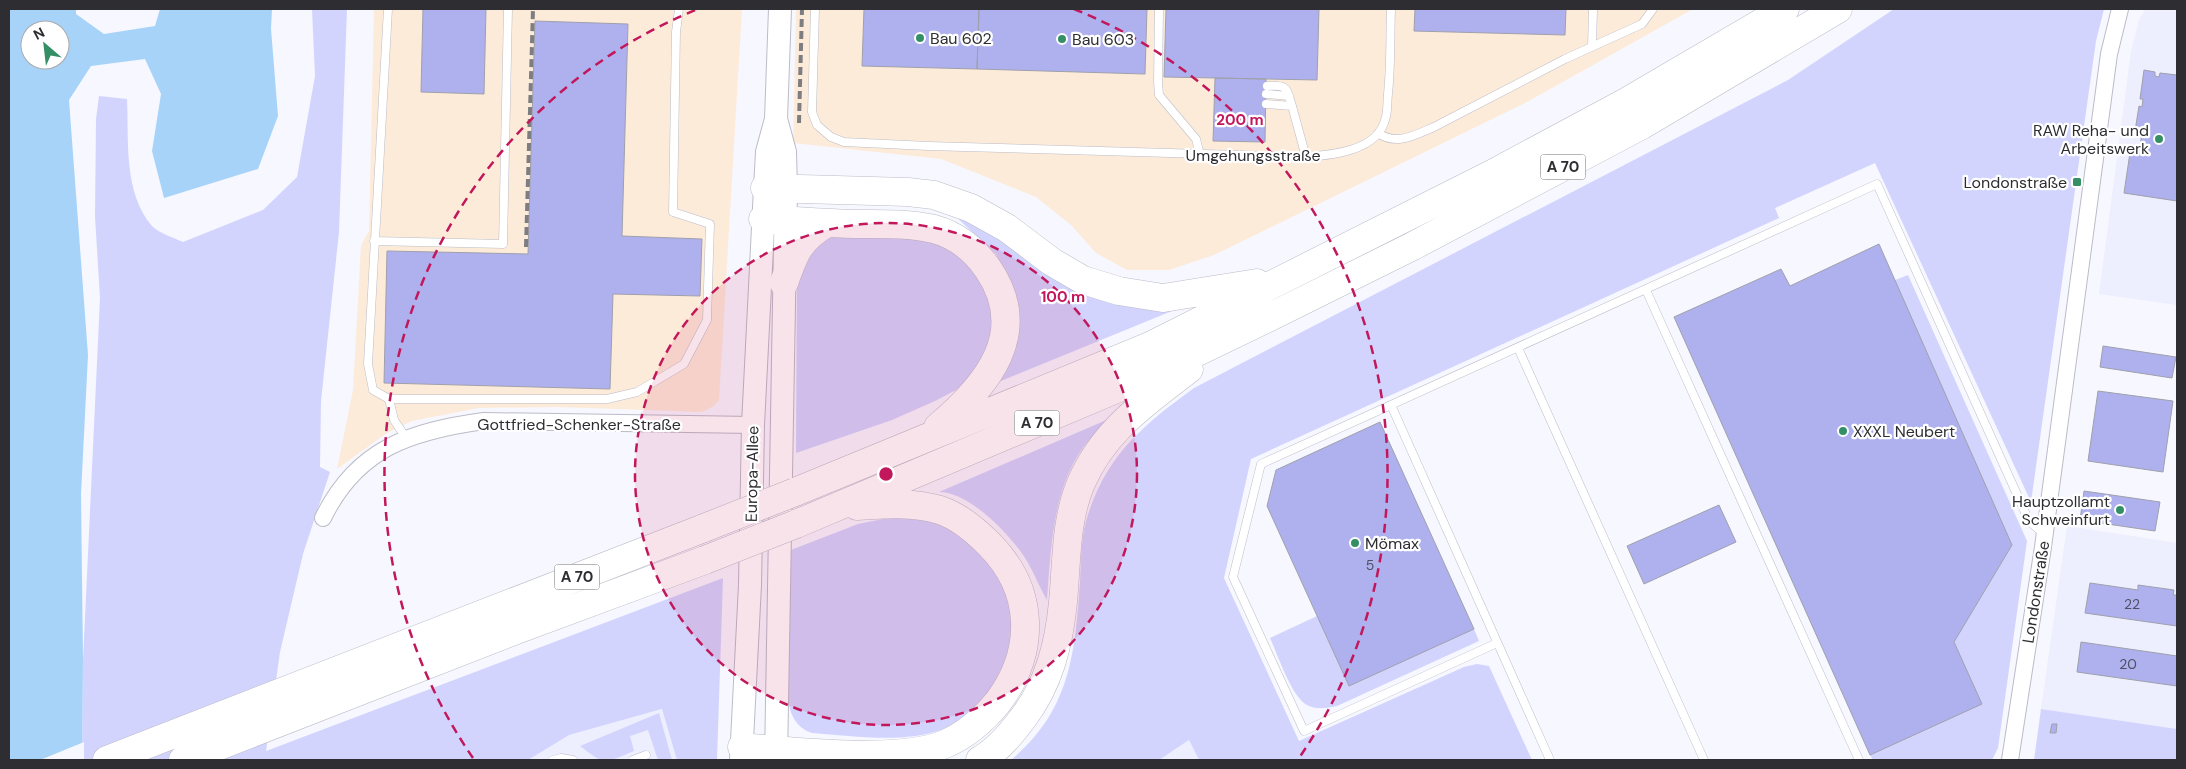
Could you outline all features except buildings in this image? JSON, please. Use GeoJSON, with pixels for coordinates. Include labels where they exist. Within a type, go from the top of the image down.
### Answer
{"type":"FeatureCollection","features":[{"type":"Feature","properties":{"kind":"highway","name":"A 70"},"geometry":{"type":"LineString","coordinates":[[107,760],[331,671],[795,492],[1150,346],[1295,275],[1492,174],[1626,102],[1785,9]]}},
{"type":"Feature","properties":{"kind":"highway","name":"A 70"},"geometry":{"type":"LineString","coordinates":[[183,760],[528,625],[705,560],[796,524],[1154,373],[1413,246],[1556,171],[1642,125],[1838,9]]}},
{"type":"Feature","properties":{"kind":"highway"},"geometry":{"type":"LineString","coordinates":[[775,188],[908,192],[934,195],[971,208],[1007,228],[1052,262],[1083,280],[1119,291],[1163,298],[1224,289],[1295,275]]}},
{"type":"Feature","properties":{"kind":"highway"},"geometry":{"type":"LineString","coordinates":[[774,220],[908,225],[935,229],[967,245],[988,269],[1002,294],[1006,315],[1005,336],[997,361],[981,384],[958,410],[921,441]]}},
{"type":"Feature","properties":{"kind":"highway"},"geometry":{"type":"LineString","coordinates":[[784,283],[800,243],[815,230],[827,223]]}},
{"type":"Feature","properties":{"kind":"highway"},"geometry":{"type":"LineString","coordinates":[[980,760],[1002,743],[1032,706],[1052,664],[1063,602],[1070,520],[1082,482],[1097,452],[1123,420],[1234,334]]}},
{"type":"Feature","properties":{"kind":"highway"},"geometry":{"type":"LineString","coordinates":[[742,754],[900,753],[930,749],[946,744],[976,725],[991,710],[1016,674],[1024,646],[1026,623],[1016,582],[1007,565],[978,533],[940,511],[891,504],[838,507]]}},
{"type":"Feature","properties":{"kind":"street","name":"Europa-Allee"},"geometry":{"type":"LineString","coordinates":[[742,754],[750,585],[753,425],[774,220],[775,188],[785,152],[776,119],[780,9]]}},
{"type":"Feature","properties":{"kind":"street","name":"Londonstraße"},"geometry":{"type":"LineString","coordinates":[[2010,760],[2044,535],[2109,54],[2120,9]]}},
{"type":"Feature","properties":{"kind":"street","name":"Europa-Allee"},"geometry":{"type":"LineString","coordinates":[[774,220],[784,283],[776,755]]}},
{"type":"Feature","properties":{"kind":"street","name":"Gottfried-Schenker-Straße"},"geometry":{"type":"LineString","coordinates":[[323,518],[333,498],[369,460],[406,438],[443,427],[484,421],[753,425]]}},
{"type":"Feature","properties":{"kind":"lane"},"geometry":{"type":"LineString","coordinates":[[388,9],[368,364],[373,390],[389,399],[607,399],[637,392],[684,364],[707,320],[710,224],[673,212],[676,32],[679,9]]}},
{"type":"Feature","properties":{"kind":"lane"},"geometry":{"type":"LineString","coordinates":[[374,241],[503,244],[508,9]]}},
{"type":"Feature","properties":{"kind":"lane","name":"Umgehungsstraße"},"geometry":{"type":"LineString","coordinates":[[815,9],[812,112],[817,125],[831,137],[844,142],[1306,157],[1352,151],[1378,133]]}},
{"type":"Feature","properties":{"kind":"lane"},"geometry":{"type":"LineString","coordinates":[[1159,9],[1159,95],[1196,140],[1200,155]]}},
{"type":"Feature","properties":{"kind":"lane"},"geometry":{"type":"LineString","coordinates":[[1391,9],[1389,87],[1385,122],[1378,133],[1394,140],[1413,136],[1434,127],[1592,47],[1642,24],[1653,9]]}},
{"type":"Feature","properties":{"kind":"lane"},"geometry":{"type":"LineString","coordinates":[[1592,47],[1593,9]]}},
{"type":"Feature","properties":{"kind":"lane"},"geometry":{"type":"LineString","coordinates":[[1266,90],[1283,86],[1286,88],[1306,157]]}},
{"type":"Feature","properties":{"kind":"lane"},"geometry":{"type":"LineString","coordinates":[[1266,104],[1292,106]]}},
{"type":"Feature","properties":{"kind":"lane"},"geometry":{"type":"LineString","coordinates":[[1497,643],[1304,731],[1233,577],[1261,464],[1877,184],[2029,521],[2044,535]]}},
{"type":"Feature","properties":{"kind":"lane"},"geometry":{"type":"LineString","coordinates":[[1646,290],[1859,760]]}},
{"type":"Feature","properties":{"kind":"lane"},"geometry":{"type":"LineString","coordinates":[[1518,348],[1704,760]]}},
{"type":"Feature","properties":{"kind":"lane"},"geometry":{"type":"LineString","coordinates":[[389,399],[394,420],[406,438]]}},
{"type":"Feature","properties":{"kind":"lane"},"geometry":{"type":"LineString","coordinates":[[1391,405],[1550,760]]}},
{"type":"Feature","properties":{"kind":"lane"},"geometry":{"type":"LineString","coordinates":[[633,760],[646,755]]}},
{"type":"Feature","properties":{"kind":"lane"},"geometry":{"type":"LineString","coordinates":[[552,760],[561,758],[573,760]]}},
{"type":"Feature","properties":{"kind":"shaded area"},"geometry":{"type":"Polygon","coordinates":[[[9,9],[76,9],[76,14],[104,34],[155,26],[160,9],[272,9],[271,29],[278,116],[258,169],[164,198],[152,151],[161,94],[145,59],[91,66],[69,100],[88,355],[81,494],[82,760],[9,760],[9,9]]]}},
{"type":"Feature","properties":{"kind":"shaded area"},"geometry":{"type":"Polygon","coordinates":[[[312,9],[347,9],[339,232],[321,401],[320,467],[330,472],[303,554],[280,652],[266,751],[723,578],[717,760],[677,760],[662,709],[569,735],[528,760],[82,760],[83,660],[100,298],[95,217],[96,119],[99,96],[127,99],[129,165],[132,182],[136,198],[155,229],[183,242],[263,210],[297,177],[315,76],[312,9]]]}},
{"type":"Feature","properties":{"kind":"shaded area"},"geometry":{"type":"Polygon","coordinates":[[[374,9],[742,9],[719,400],[714,406],[702,412],[557,407],[479,408],[412,421],[387,433],[337,469],[353,390],[361,245],[369,231],[374,9]]]}},
{"type":"Feature","properties":{"kind":"shaded area"},"geometry":{"type":"Polygon","coordinates":[[[796,9],[1693,9],[1527,102],[1214,255],[1169,270],[1127,270],[1096,253],[1071,225],[1036,197],[941,159],[793,143],[796,9]]]}},
{"type":"Feature","properties":{"kind":"shaded area"},"geometry":{"type":"Polygon","coordinates":[[[1894,9],[2104,9],[2096,41],[2031,502],[1875,163],[1775,208],[1779,218],[1251,459],[1224,578],[1299,741],[1464,667],[1477,664],[1489,666],[1532,760],[1199,760],[1189,740],[1159,760],[1011,760],[1031,741],[1046,722],[1066,680],[1072,657],[1078,608],[1083,535],[1094,498],[1115,460],[1128,444],[1158,416],[1194,388],[1788,80],[1894,9]]]}},
{"type":"Feature","properties":{"kind":"shaded area"},"geometry":{"type":"Polygon","coordinates":[[[2145,9],[2177,9],[2177,305],[2099,294],[2131,51],[2139,20],[2145,9]]]}},
{"type":"Feature","properties":{"kind":"shaded area"},"geometry":{"type":"Polygon","coordinates":[[[954,215],[994,233],[1075,289],[1106,302],[1138,308],[1172,311],[991,385],[1008,279],[996,254],[954,215]]]}},
{"type":"Feature","properties":{"kind":"shaded area"},"geometry":{"type":"Polygon","coordinates":[[[821,234],[943,240],[985,280],[995,331],[982,363],[958,389],[892,420],[796,453],[797,270],[821,234]]]}},
{"type":"Feature","properties":{"kind":"shaded area"},"geometry":{"type":"Polygon","coordinates":[[[1908,275],[2027,541],[1998,748],[1992,760],[1873,760],[1870,755],[1982,704],[1954,642],[2012,545],[1895,280],[1908,275]]]}},
{"type":"Feature","properties":{"kind":"shaded area"},"geometry":{"type":"Polygon","coordinates":[[[1118,415],[1097,432],[1081,451],[1069,473],[1060,497],[1055,522],[1047,600],[1025,558],[996,523],[962,498],[939,492],[1118,415]]]}},
{"type":"Feature","properties":{"kind":"shaded area"},"geometry":{"type":"Polygon","coordinates":[[[888,518],[926,520],[953,528],[986,554],[997,567],[1008,592],[1015,617],[1011,646],[1005,667],[997,685],[988,698],[970,714],[944,729],[928,734],[896,738],[812,733],[799,725],[791,713],[786,684],[791,550],[858,524],[888,518]]]}},
{"type":"Feature","properties":{"kind":"shaded area"},"geometry":{"type":"Polygon","coordinates":[[[2067,526],[2177,543],[2177,729],[2041,709],[2067,526]]]}},
{"type":"Feature","properties":{"kind":"shaded area"},"geometry":{"type":"Polygon","coordinates":[[[1317,616],[1349,686],[1474,629],[1479,641],[1337,706],[1314,708],[1301,700],[1290,684],[1270,638],[1317,616]]]}},
{"type":"Feature","properties":{"kind":"shaded area"},"geometry":{"type":"Polygon","coordinates":[[[663,709],[677,760],[504,760],[569,735],[663,709]]]}},
{"type":"Feature","properties":{"kind":"shaded area"},"geometry":{"type":"Polygon","coordinates":[[[2041,709],[2177,729],[2177,760],[2034,760],[2041,709]]]}},
{"type":"Feature","properties":{"kind":"shaded area"},"geometry":{"type":"Polygon","coordinates":[[[659,713],[672,760],[658,760],[648,730],[630,736],[634,751],[611,760],[600,760],[580,746],[659,713]]]}},
{"type":"Feature","properties":{"kind":"shaded area"},"geometry":{"type":"Polygon","coordinates":[[[1189,740],[1199,760],[1159,760],[1189,740]]]}},
{"type":"Feature","properties":{"kind":"pier"},"geometry":{"type":"Polygon","coordinates":[[[84,742],[84,760],[40,760],[84,742]]]}},
{"type":"Feature","properties":{"kind":"railway"},"geometry":{"type":"LineString","coordinates":[[526,247],[533,9]]}},
{"type":"Feature","properties":{"kind":"railway"},"geometry":{"type":"LineString","coordinates":[[799,123],[802,9]]}},
{"type":"Feature","properties":{"kind":"place","name":"Bau 602"},"geometry":{"type":"Point","coordinates":[920,38]}},
{"type":"Feature","properties":{"kind":"place","name":"Bau 603"},"geometry":{"type":"Point","coordinates":[1062,39]}},
{"type":"Feature","properties":{"kind":"place","name":"RAW Reha- und Arbeitswerk"},"geometry":{"type":"Point","coordinates":[2159,139]}},
{"type":"Feature","properties":{"kind":"place","name":"Londonstraße"},"geometry":{"type":"Point","coordinates":[2077,182]}},
{"type":"Feature","properties":{"kind":"place","name":"XXXL Neubert"},"geometry":{"type":"Point","coordinates":[1843,431]}},
{"type":"Feature","properties":{"kind":"place","name":"Hauptzollamt Schweinfurt"},"geometry":{"type":"Point","coordinates":[2120,510]}},
{"type":"Feature","properties":{"kind":"place","name":"Mömax"},"geometry":{"type":"Point","coordinates":[1355,543]}}]}
